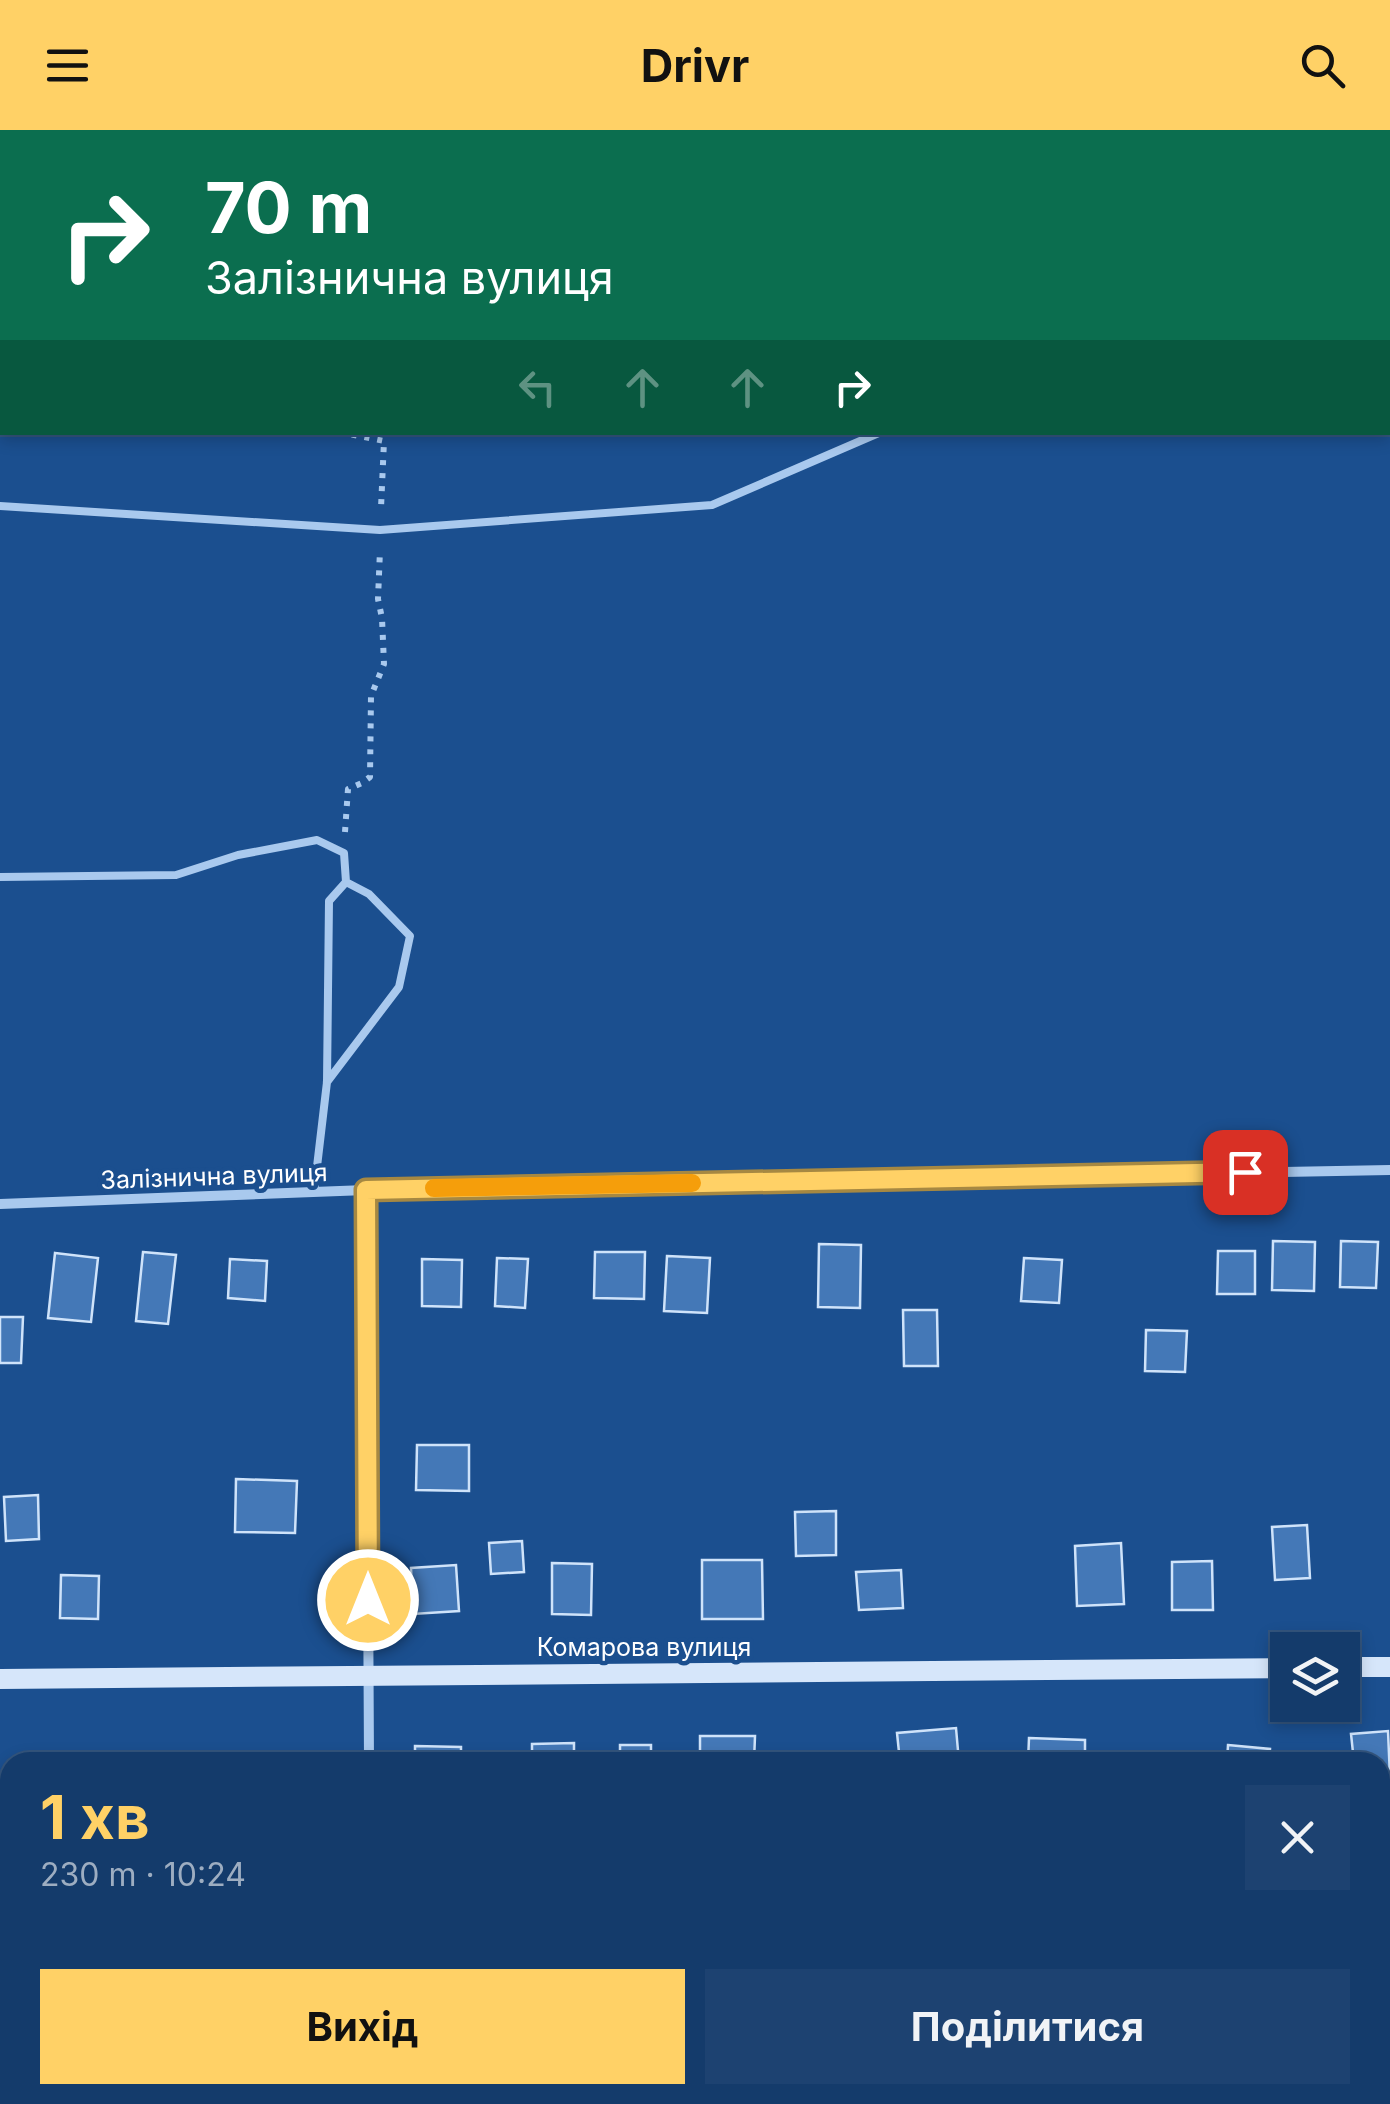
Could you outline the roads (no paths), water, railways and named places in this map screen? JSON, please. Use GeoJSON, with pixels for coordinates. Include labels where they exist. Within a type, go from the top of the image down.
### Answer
{"type":"FeatureCollection","features":[{"type":"Feature","properties":{"kind":"main road"},"geometry":{"type":"LineString","coordinates":[[1360,1667],[1390,1667]]}},
{"type":"Feature","properties":{"kind":"main road","name":"Комарова вулиця"},"geometry":{"type":"LineString","coordinates":[[0,1679],[1270,1668]]}},
{"type":"Feature","properties":{"kind":"street","name":"Залізнична вулиця"},"geometry":{"type":"LineString","coordinates":[[0,1204],[366,1190],[1390,1170]]}},
{"type":"Feature","properties":{"kind":"street"},"geometry":{"type":"LineString","coordinates":[[366,1190],[369,1752]]}},
{"type":"Feature","properties":{"kind":"lane"},"geometry":{"type":"LineString","coordinates":[[0,506],[380,530],[712,505],[874,435]]}},
{"type":"Feature","properties":{"kind":"lane"},"geometry":{"type":"LineString","coordinates":[[0,876],[176,874],[238,855],[317,840],[344,853],[346,882],[329,901],[327,1082],[314,1192]]}},
{"type":"Feature","properties":{"kind":"lane"},"geometry":{"type":"LineString","coordinates":[[327,1082],[399,987],[410,936],[369,894],[346,882]]}}]}
